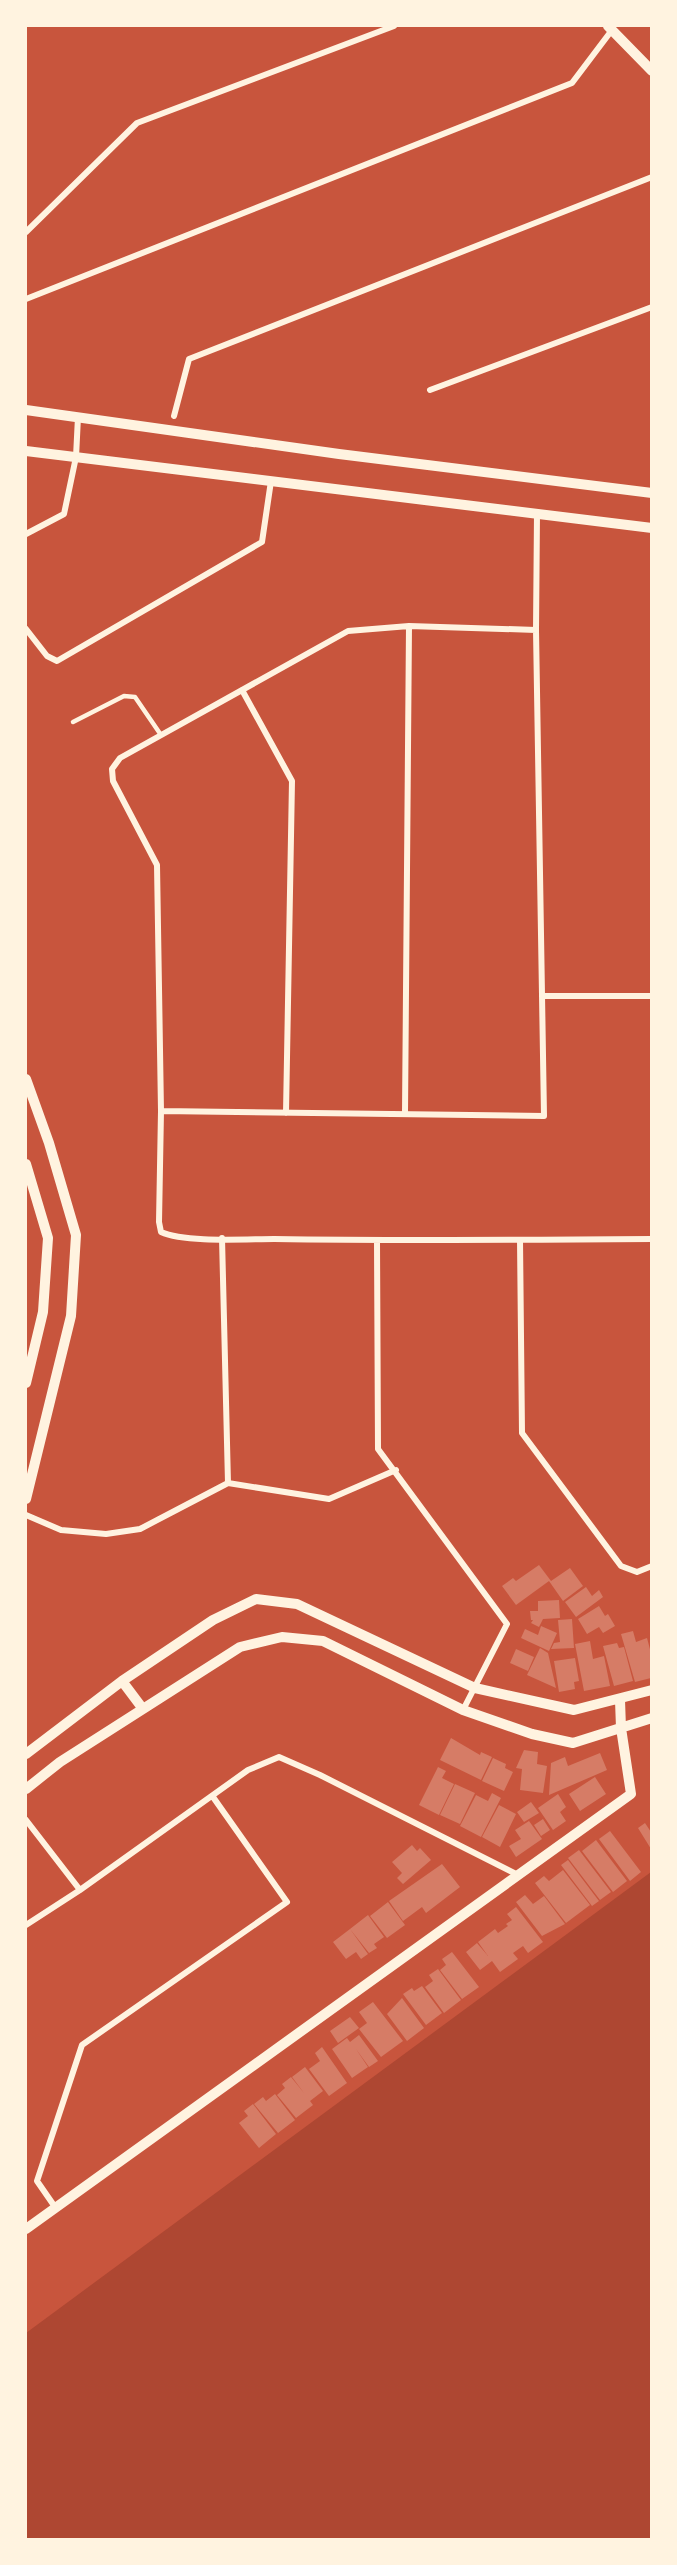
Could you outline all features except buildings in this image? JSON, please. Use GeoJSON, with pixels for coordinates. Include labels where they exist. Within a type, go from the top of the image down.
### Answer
{"type":"FeatureCollection","features":[{"type":"Feature","properties":{"kind":"street"},"geometry":{"type":"LineString","coordinates":[[26,232],[136,123],[393,26]]}},
{"type":"Feature","properties":{"kind":"street"},"geometry":{"type":"LineString","coordinates":[[26,299],[572,83],[610,28],[651,71]]}},
{"type":"Feature","properties":{"kind":"street"},"geometry":{"type":"LineString","coordinates":[[174,416],[189,359],[651,177]]}},
{"type":"Feature","properties":{"kind":"street"},"geometry":{"type":"LineString","coordinates":[[430,390],[651,307]]}},
{"type":"Feature","properties":{"kind":"street"},"geometry":{"type":"LineString","coordinates":[[26,410],[339,454],[651,493]]}},
{"type":"Feature","properties":{"kind":"street"},"geometry":{"type":"LineString","coordinates":[[26,534],[64,514],[76,457],[78,416]]}},
{"type":"Feature","properties":{"kind":"street"},"geometry":{"type":"LineString","coordinates":[[26,451],[651,528]]}},
{"type":"Feature","properties":{"kind":"street"},"geometry":{"type":"LineString","coordinates":[[26,629],[47,656],[57,661],[262,542],[271,481]]}},
{"type":"Feature","properties":{"kind":"street"},"geometry":{"type":"LineString","coordinates":[[162,1111],[544,1116],[536,630],[537,514]]}},
{"type":"Feature","properties":{"kind":"street"},"geometry":{"type":"LineString","coordinates":[[536,630],[409,626],[348,631],[120,758],[112,769],[113,781],[157,865],[162,1111],[159,1222],[162,1232],[171,1237],[377,1241],[651,1239]]}},
{"type":"Feature","properties":{"kind":"street"},"geometry":{"type":"LineString","coordinates":[[405,1114],[409,626]]}},
{"type":"Feature","properties":{"kind":"street"},"geometry":{"type":"LineString","coordinates":[[242,690],[292,781],[286,1113]]}},
{"type":"Feature","properties":{"kind":"street"},"geometry":{"type":"LineString","coordinates":[[542,996],[651,996]]}},
{"type":"Feature","properties":{"kind":"street"},"geometry":{"type":"LineString","coordinates":[[26,1079],[29,1097],[76,1235],[71,1316],[26,1499]]}},
{"type":"Feature","properties":{"kind":"street"},"geometry":{"type":"LineString","coordinates":[[26,1164],[48,1238],[43,1312],[26,1383]]}},
{"type":"Feature","properties":{"kind":"street"},"geometry":{"type":"LineString","coordinates":[[222,1238],[228,1483]]}},
{"type":"Feature","properties":{"kind":"street"},"geometry":{"type":"LineString","coordinates":[[520,1240],[522,1433],[621,1566],[637,1572],[651,1566]]}},
{"type":"Feature","properties":{"kind":"street"},"geometry":{"type":"LineString","coordinates":[[377,1241],[378,1449],[396,1470],[507,1623],[463,1710]]}},
{"type":"Feature","properties":{"kind":"street"},"geometry":{"type":"LineString","coordinates":[[26,1515],[61,1530],[106,1534],[140,1529],[228,1483],[329,1498],[396,1470]]}},
{"type":"Feature","properties":{"kind":"street"},"geometry":{"type":"LineString","coordinates":[[27,1749],[213,1620],[256,1599],[297,1604],[475,1688],[574,1710],[620,1700],[651,1690]]}},
{"type":"Feature","properties":{"kind":"street"},"geometry":{"type":"LineString","coordinates":[[26,1789],[60,1762],[240,1647],[282,1637],[323,1641],[463,1710],[532,1734],[573,1743],[651,1718]]}},
{"type":"Feature","properties":{"kind":"street"},"geometry":{"type":"LineString","coordinates":[[122,1681],[143,1709]]}},
{"type":"Feature","properties":{"kind":"street"},"geometry":{"type":"LineString","coordinates":[[26,2229],[631,1794],[621,1728],[620,1700]]}},
{"type":"Feature","properties":{"kind":"street"},"geometry":{"type":"LineString","coordinates":[[26,1925],[80,1890],[248,1770],[279,1757],[320,1775],[518,1875]]}},
{"type":"Feature","properties":{"kind":"street"},"geometry":{"type":"LineString","coordinates":[[55,2207],[37,2181],[82,2045],[287,1902],[213,1797]]}},
{"type":"Feature","properties":{"kind":"street"},"geometry":{"type":"LineString","coordinates":[[26,1820],[80,1890]]}},
{"type":"Feature","properties":{"kind":"lane"},"geometry":{"type":"LineString","coordinates":[[73,722],[124,696],[135,697],[161,735]]}},
{"type":"Feature","properties":{"kind":"shaded area"},"geometry":{"type":"Polygon","coordinates":[[[651,1872],[651,2539],[26,2539],[26,2333],[651,1872]]]}}]}
